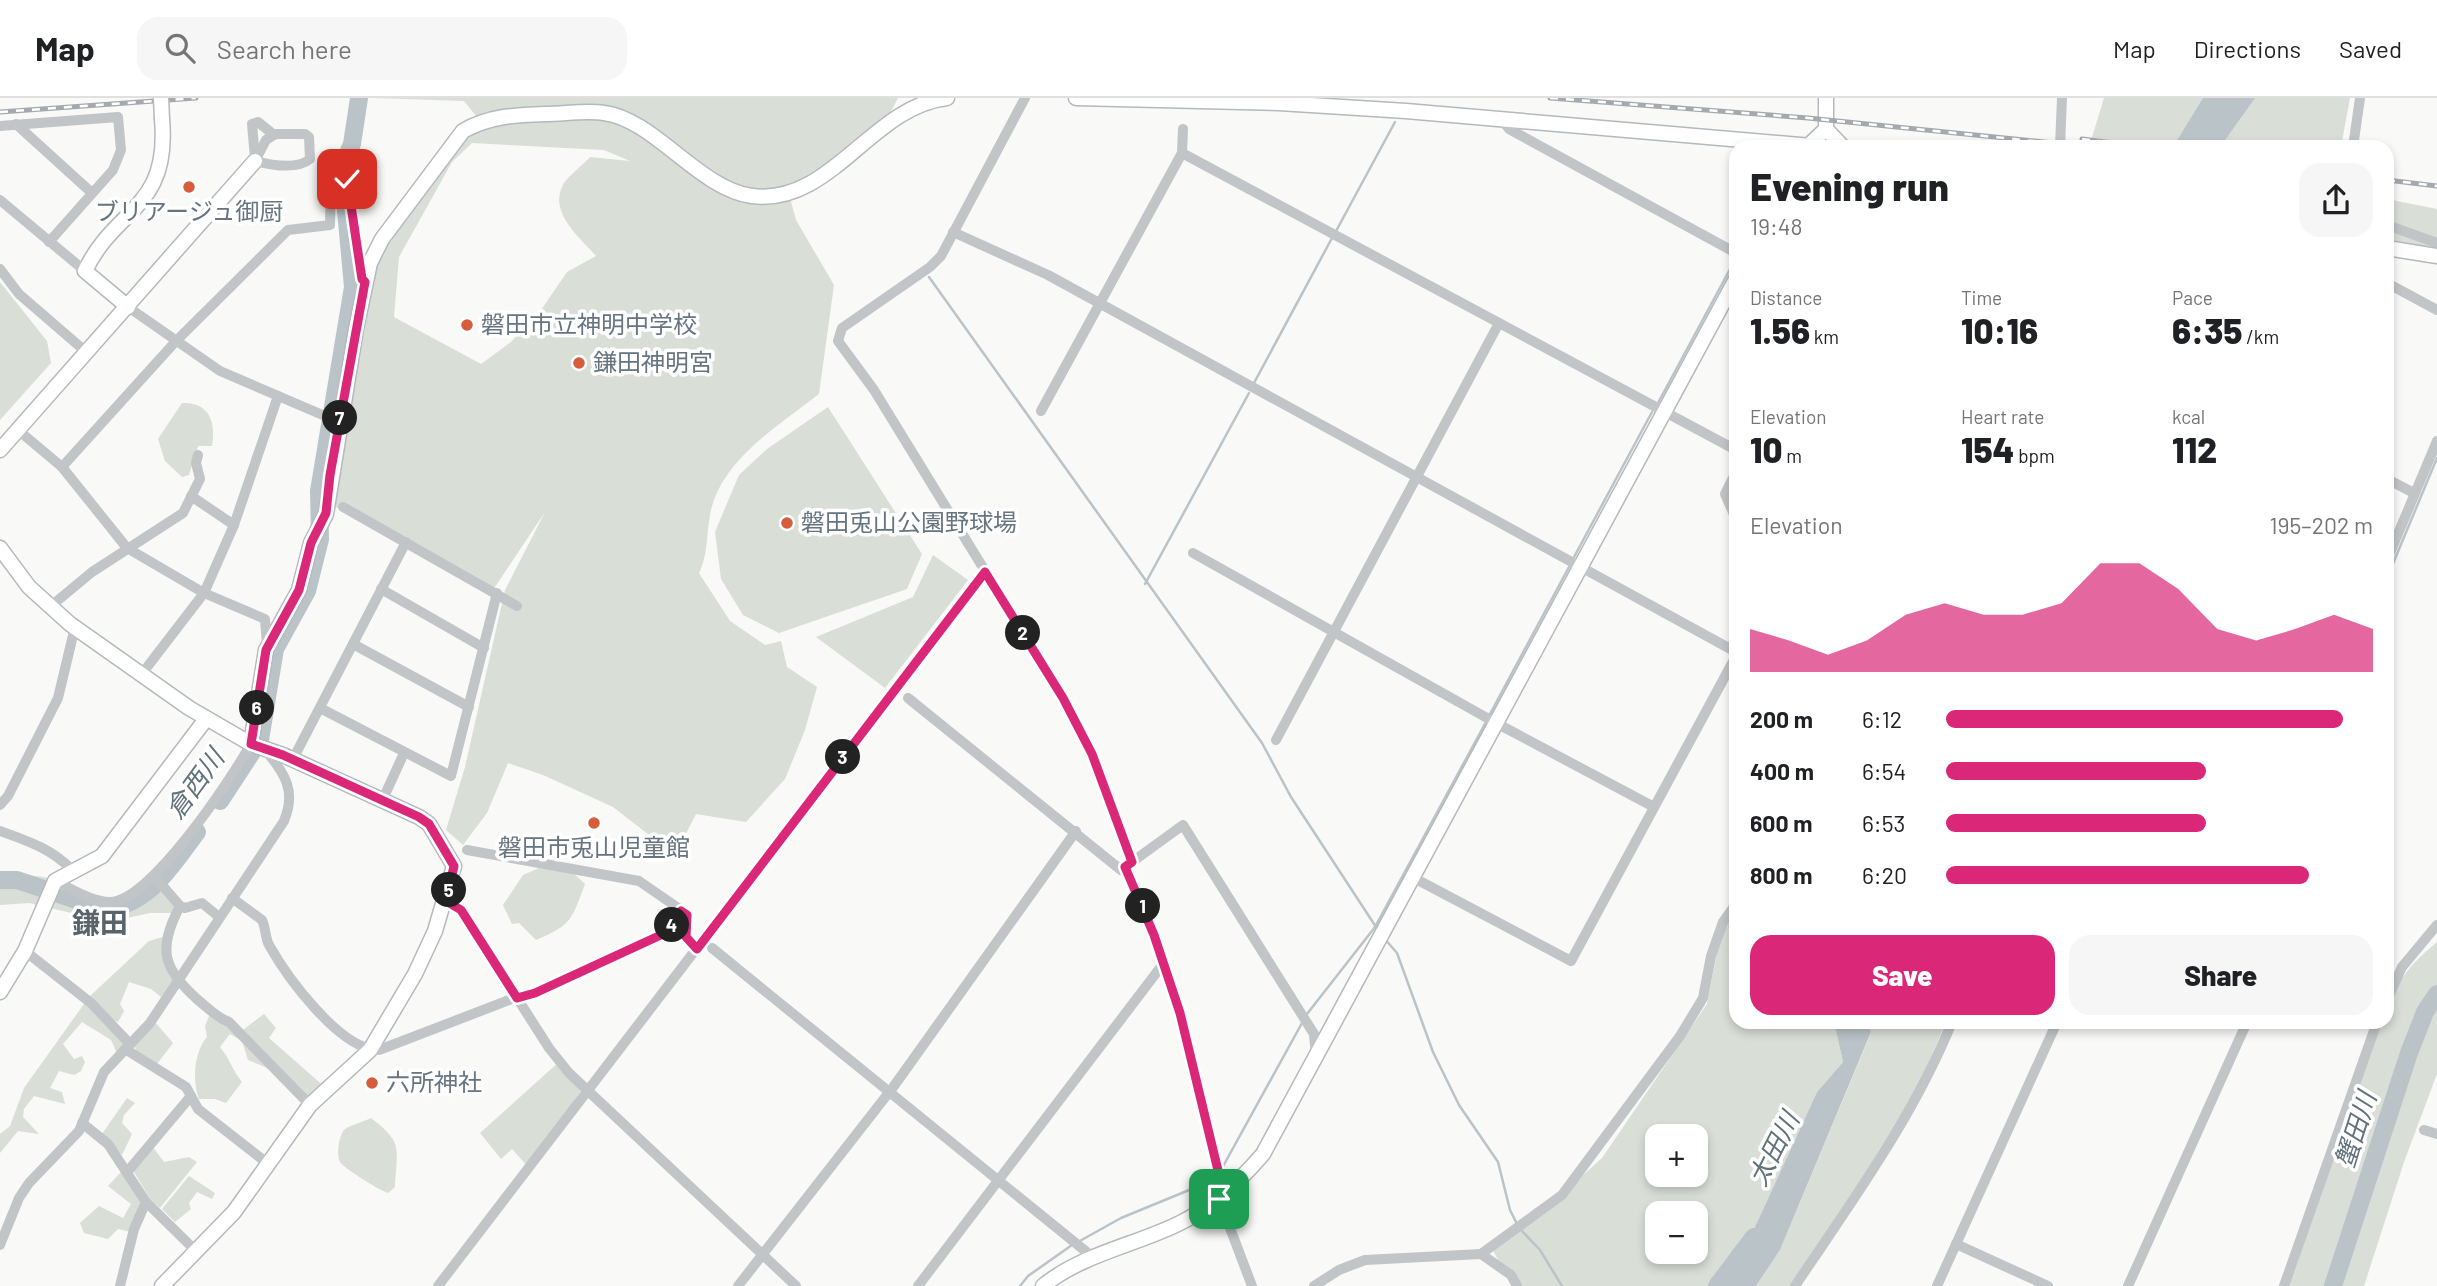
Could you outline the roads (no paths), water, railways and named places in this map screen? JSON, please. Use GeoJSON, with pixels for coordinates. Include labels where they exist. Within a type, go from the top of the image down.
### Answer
{"type":"FeatureCollection","features":[{"type":"Feature","properties":{"kind":"street"},"geometry":{"type":"LineString","coordinates":[[85,271],[92,258],[142,203],[153,186],[161,164],[161,98]]}},
{"type":"Feature","properties":{"kind":"street"},"geometry":{"type":"LineString","coordinates":[[266,650],[299,590],[311,543],[324,521],[365,282],[382,239],[449,145],[463,131],[480,121],[503,116],[604,112],[639,128],[738,193],[772,197],[789,194],[808,184],[905,112],[923,102],[947,98]]}},
{"type":"Feature","properties":{"kind":"street"},"geometry":{"type":"LineString","coordinates":[[1025,98],[953,232],[930,267],[842,328],[838,341],[874,390],[1063,698],[1086,743],[1180,1013],[1222,1187],[1219,1199],[1252,1286]]}},
{"type":"Feature","properties":{"kind":"street"},"geometry":{"type":"LineString","coordinates":[[1076,98],[1279,103],[1744,140]]}},
{"type":"Feature","properties":{"kind":"street"},"geometry":{"type":"LineString","coordinates":[[1818,140],[1826,129],[1826,98]]}},
{"type":"Feature","properties":{"kind":"street"},"geometry":{"type":"LineString","coordinates":[[2060,140],[2062,98]]}},
{"type":"Feature","properties":{"kind":"street"},"geometry":{"type":"LineString","coordinates":[[2354,140],[2360,98]]}},
{"type":"Feature","properties":{"kind":"street"},"geometry":{"type":"LineString","coordinates":[[0,125],[118,117],[121,150],[113,170],[49,242]]}},
{"type":"Feature","properties":{"kind":"street"},"geometry":{"type":"LineString","coordinates":[[1501,119],[1509,129],[1729,249]]}},
{"type":"Feature","properties":{"kind":"street"},"geometry":{"type":"LineString","coordinates":[[255,161],[252,124],[258,122],[274,135]]}},
{"type":"Feature","properties":{"kind":"street"},"geometry":{"type":"LineString","coordinates":[[16,124],[92,193]]}},
{"type":"Feature","properties":{"kind":"street"},"geometry":{"type":"LineString","coordinates":[[1041,411],[1182,153],[1183,129]]}},
{"type":"Feature","properties":{"kind":"street"},"geometry":{"type":"LineString","coordinates":[[1826,129],[1836,140]]}},
{"type":"Feature","properties":{"kind":"street"},"geometry":{"type":"LineString","coordinates":[[0,450],[255,161],[266,140],[274,135],[306,134],[309,137],[310,159],[305,163],[273,165],[255,161]]}},
{"type":"Feature","properties":{"kind":"street"},"geometry":{"type":"LineString","coordinates":[[1182,153],[1729,446]]}},
{"type":"Feature","properties":{"kind":"street"},"geometry":{"type":"LineString","coordinates":[[62,467],[176,341],[288,230],[330,225],[331,175],[347,179],[362,279],[365,282]]}},
{"type":"Feature","properties":{"kind":"street"},"geometry":{"type":"LineString","coordinates":[[0,200],[128,307],[220,371],[339,422]]}},
{"type":"Feature","properties":{"kind":"street"},"geometry":{"type":"LineString","coordinates":[[2394,228],[2437,243]]}},
{"type":"Feature","properties":{"kind":"street"},"geometry":{"type":"LineString","coordinates":[[953,232],[1048,275],[1581,566],[1729,650]]}},
{"type":"Feature","properties":{"kind":"street"},"geometry":{"type":"LineString","coordinates":[[2394,249],[2437,256]]}},
{"type":"Feature","properties":{"kind":"street"},"geometry":{"type":"LineString","coordinates":[[0,269],[19,294],[86,351]]}},
{"type":"Feature","properties":{"kind":"street"},"geometry":{"type":"LineString","coordinates":[[2394,287],[2437,310]]}},
{"type":"Feature","properties":{"kind":"street"},"geometry":{"type":"LineString","coordinates":[[1043,1286],[1069,1269],[1181,1223],[1219,1199],[1262,1154],[1316,1059],[1729,292]]}},
{"type":"Feature","properties":{"kind":"street"},"geometry":{"type":"LineString","coordinates":[[1276,740],[1499,323]]}},
{"type":"Feature","properties":{"kind":"street"},"geometry":{"type":"LineString","coordinates":[[141,676],[204,593],[234,525],[278,396]]}},
{"type":"Feature","properties":{"kind":"street"},"geometry":{"type":"LineString","coordinates":[[18,430],[62,467],[127,548],[204,593],[265,620],[266,650],[251,744],[155,877],[125,898],[111,902],[94,899],[54,884]]}},
{"type":"Feature","properties":{"kind":"street"},"geometry":{"type":"LineString","coordinates":[[2394,543],[2437,440]]}},
{"type":"Feature","properties":{"kind":"street"},"geometry":{"type":"LineString","coordinates":[[51,606],[127,548],[176,521],[200,479],[196,463],[198,455]]}},
{"type":"Feature","properties":{"kind":"street"},"geometry":{"type":"LineString","coordinates":[[2394,483],[2414,493]]}},
{"type":"Feature","properties":{"kind":"street"},"geometry":{"type":"LineString","coordinates":[[1729,486],[1725,494],[1729,503]]}},
{"type":"Feature","properties":{"kind":"street"},"geometry":{"type":"LineString","coordinates":[[191,496],[234,525]]}},
{"type":"Feature","properties":{"kind":"street"},"geometry":{"type":"LineString","coordinates":[[343,507],[517,606]]}},
{"type":"Feature","properties":{"kind":"street"},"geometry":{"type":"LineString","coordinates":[[293,759],[405,542]]}},
{"type":"Feature","properties":{"kind":"street"},"geometry":{"type":"LineString","coordinates":[[1,552],[29,587],[75,627],[141,676],[206,719],[251,744],[267,752],[293,759],[383,799],[429,824],[454,866],[446,901],[415,974],[370,1050],[310,1105],[234,1212],[167,1284]]}},
{"type":"Feature","properties":{"kind":"street"},"geometry":{"type":"LineString","coordinates":[[1193,553],[1496,723],[1654,807]]}},
{"type":"Feature","properties":{"kind":"street"},"geometry":{"type":"LineString","coordinates":[[438,1286],[985,572]]}},
{"type":"Feature","properties":{"kind":"street"},"geometry":{"type":"LineString","coordinates":[[381,589],[484,648]]}},
{"type":"Feature","properties":{"kind":"street"},"geometry":{"type":"LineString","coordinates":[[320,708],[451,776],[497,593]]}},
{"type":"Feature","properties":{"kind":"street"},"geometry":{"type":"LineString","coordinates":[[0,806],[8,796],[58,698],[75,627]]}},
{"type":"Feature","properties":{"kind":"street"},"geometry":{"type":"LineString","coordinates":[[353,643],[469,707]]}},
{"type":"Feature","properties":{"kind":"street"},"geometry":{"type":"LineString","coordinates":[[1414,878],[1571,961],[1729,667]]}},
{"type":"Feature","properties":{"kind":"street"},"geometry":{"type":"LineString","coordinates":[[908,698],[1121,870],[1183,825],[1314,1034],[1316,1059]]}},
{"type":"Feature","properties":{"kind":"street"},"geometry":{"type":"LineString","coordinates":[[0,992],[25,951],[54,884],[72,870],[87,866],[102,856],[206,719]]}},
{"type":"Feature","properties":{"kind":"street"},"geometry":{"type":"LineString","coordinates":[[0,1245],[19,1198],[29,1183],[79,1131],[98,1082],[150,1023],[284,821],[290,807],[291,789],[281,769],[267,752]]}},
{"type":"Feature","properties":{"kind":"street"},"geometry":{"type":"LineString","coordinates":[[383,799],[404,753]]}},
{"type":"Feature","properties":{"kind":"street"},"geometry":{"type":"LineString","coordinates":[[0,831],[38,844],[61,858],[72,870]]}},
{"type":"Feature","properties":{"kind":"street"},"geometry":{"type":"LineString","coordinates":[[738,1286],[761,1253],[889,1092],[1076,831]]}},
{"type":"Feature","properties":{"kind":"street"},"geometry":{"type":"LineString","coordinates":[[467,850],[639,881],[687,915],[686,937],[697,949]]}},
{"type":"Feature","properties":{"kind":"street"},"geometry":{"type":"LineString","coordinates":[[155,877],[180,906],[185,908],[202,903],[219,917]]}},
{"type":"Feature","properties":{"kind":"street"},"geometry":{"type":"LineString","coordinates":[[232,898],[262,920],[268,944],[280,965],[310,1001],[341,1034],[370,1050],[379,1050],[535,993],[663,934],[681,911]]}},
{"type":"Feature","properties":{"kind":"street"},"geometry":{"type":"LineString","coordinates":[[446,901],[461,910],[549,1048],[588,1091],[796,1286]]}},
{"type":"Feature","properties":{"kind":"street"},"geometry":{"type":"LineString","coordinates":[[180,906],[166,944],[165,960],[177,981],[219,1018],[229,1022],[310,1105]]}},
{"type":"Feature","properties":{"kind":"street"},"geometry":{"type":"LineString","coordinates":[[1314,1286],[1339,1270],[1365,1260],[1481,1254],[1562,1195],[1680,1036],[1703,998],[1715,945],[1729,914]]}},
{"type":"Feature","properties":{"kind":"street"},"geometry":{"type":"LineString","coordinates":[[2394,985],[2402,967],[2437,925]]}},
{"type":"Feature","properties":{"kind":"street"},"geometry":{"type":"LineString","coordinates":[[712,948],[1094,1258]]}},
{"type":"Feature","properties":{"kind":"street"},"geometry":{"type":"LineString","coordinates":[[25,951],[91,1003],[127,1046],[186,1087],[198,1109],[267,1163]]}},
{"type":"Feature","properties":{"kind":"street"},"geometry":{"type":"LineString","coordinates":[[918,1286],[1163,964]]}},
{"type":"Feature","properties":{"kind":"street"},"geometry":{"type":"LineString","coordinates":[[1795,1286],[1892,1140],[1949,1029]]}},
{"type":"Feature","properties":{"kind":"street"},"geometry":{"type":"LineString","coordinates":[[1937,1286],[2054,1029]]}},
{"type":"Feature","properties":{"kind":"street"},"geometry":{"type":"LineString","coordinates":[[2128,1286],[2244,1029]]}},
{"type":"Feature","properties":{"kind":"street"},"geometry":{"type":"LineString","coordinates":[[2284,1286],[2375,1029]]}},
{"type":"Feature","properties":{"kind":"street"},"geometry":{"type":"LineString","coordinates":[[128,1171],[191,1096]]}},
{"type":"Feature","properties":{"kind":"street"},"geometry":{"type":"LineString","coordinates":[[82,1123],[108,1144],[146,1202],[197,1252]]}},
{"type":"Feature","properties":{"kind":"street"},"geometry":{"type":"LineString","coordinates":[[2424,1130],[2437,1134]]}},
{"type":"Feature","properties":{"kind":"street"},"geometry":{"type":"LineString","coordinates":[[120,1286],[134,1229],[146,1202]]}},
{"type":"Feature","properties":{"kind":"street"},"geometry":{"type":"LineString","coordinates":[[1956,1244],[2048,1286]]}},
{"type":"Feature","properties":{"kind":"street"},"geometry":{"type":"LineString","coordinates":[[1481,1254],[1511,1275],[1517,1286]]}},
{"type":"Feature","properties":{"kind":"waterway","name":"倉西川"},"geometry":{"type":"LineString","coordinates":[[220,801],[260,740],[275,649],[307,591],[320,539],[319,491],[353,287],[342,167],[352,144],[359,98]]}},
{"type":"Feature","properties":{"kind":"waterway"},"geometry":{"type":"LineString","coordinates":[[1335,233],[1395,122]]}},
{"type":"Feature","properties":{"kind":"waterway"},"geometry":{"type":"LineString","coordinates":[[1254,383],[1332,238]]}},
{"type":"Feature","properties":{"kind":"waterway"},"geometry":{"type":"LineString","coordinates":[[1658,403],[1729,271]]}},
{"type":"Feature","properties":{"kind":"waterway"},"geometry":{"type":"LineString","coordinates":[[929,277],[1262,743],[1291,797],[1378,930]]}},
{"type":"Feature","properties":{"kind":"waterway"},"geometry":{"type":"LineString","coordinates":[[1145,584],[1249,393]]}},
{"type":"Feature","properties":{"kind":"waterway"},"geometry":{"type":"LineString","coordinates":[[1573,559],[1652,412]]}},
{"type":"Feature","properties":{"kind":"waterway"},"geometry":{"type":"LineString","coordinates":[[2394,561],[2437,458]]}},
{"type":"Feature","properties":{"kind":"waterway"},"geometry":{"type":"LineString","coordinates":[[1490,714],[1569,567]]}},
{"type":"Feature","properties":{"kind":"waterway"},"geometry":{"type":"LineString","coordinates":[[1307,1014],[1375,927],[1486,722]]}},
{"type":"Feature","properties":{"kind":"waterway","name":"倉西川"},"geometry":{"type":"LineString","coordinates":[[0,880],[17,880],[103,909],[119,906],[134,900],[158,882],[197,832]]}},
{"type":"Feature","properties":{"kind":"waterway"},"geometry":{"type":"LineString","coordinates":[[1384,938],[1397,953],[1433,1052],[1459,1105],[1498,1162],[1510,1210],[1517,1224]]}},
{"type":"Feature","properties":{"kind":"waterway","name":"蟹田川"},"geometry":{"type":"LineString","coordinates":[[2333,1286],[2409,1053],[2425,1012],[2437,994]]}},
{"type":"Feature","properties":{"kind":"waterway"},"geometry":{"type":"LineString","coordinates":[[1221,1170],[1302,1023]]}},
{"type":"Feature","properties":{"kind":"waterway"},"geometry":{"type":"LineString","coordinates":[[1078,1242],[1121,1218],[1199,1186],[1216,1175]]}},
{"type":"Feature","properties":{"kind":"waterway"},"geometry":{"type":"LineString","coordinates":[[1521,1230],[1540,1250],[1562,1286]]}},
{"type":"Feature","properties":{"kind":"waterway","name":"太田川"},"geometry":{"type":"LineString","coordinates":[[1717,1286],[1754,1237]]}},
{"type":"Feature","properties":{"kind":"waterway"},"geometry":{"type":"LineString","coordinates":[[1020,1286],[1028,1276],[1072,1245]]}},
{"type":"Feature","properties":{"kind":"railway"},"geometry":{"type":"LineString","coordinates":[[0,112],[196,98]]}},
{"type":"Feature","properties":{"kind":"railway"},"geometry":{"type":"LineString","coordinates":[[1550,98],[1808,118],[2023,140]]}},
{"type":"Feature","properties":{"kind":"railway"},"geometry":{"type":"LineString","coordinates":[[2082,139],[2090,140]]}},
{"type":"Feature","properties":{"kind":"railway"},"geometry":{"type":"LineString","coordinates":[[2394,181],[2437,186]]}},
{"type":"Feature","properties":{"kind":"place","name":"ブリアージュ御厨"},"geometry":{"type":"Point","coordinates":[189,187]}},
{"type":"Feature","properties":{"kind":"place","name":"磐田市立神明中学校"},"geometry":{"type":"Point","coordinates":[467,325]}},
{"type":"Feature","properties":{"kind":"place","name":"鎌田神明宮"},"geometry":{"type":"Point","coordinates":[579,363]}},
{"type":"Feature","properties":{"kind":"place","name":"磐田兎山公園野球場"},"geometry":{"type":"Point","coordinates":[787,523]}},
{"type":"Feature","properties":{"kind":"place","name":"磐田市兎山児童館"},"geometry":{"type":"Point","coordinates":[594,823]}},
{"type":"Feature","properties":{"kind":"place","name":"六所神社"},"geometry":{"type":"Point","coordinates":[372,1083]}},
{"type":"Feature","properties":{"kind":"district","name":"鎌田"},"geometry":{"type":"Point","coordinates":[100,923]}}]}
